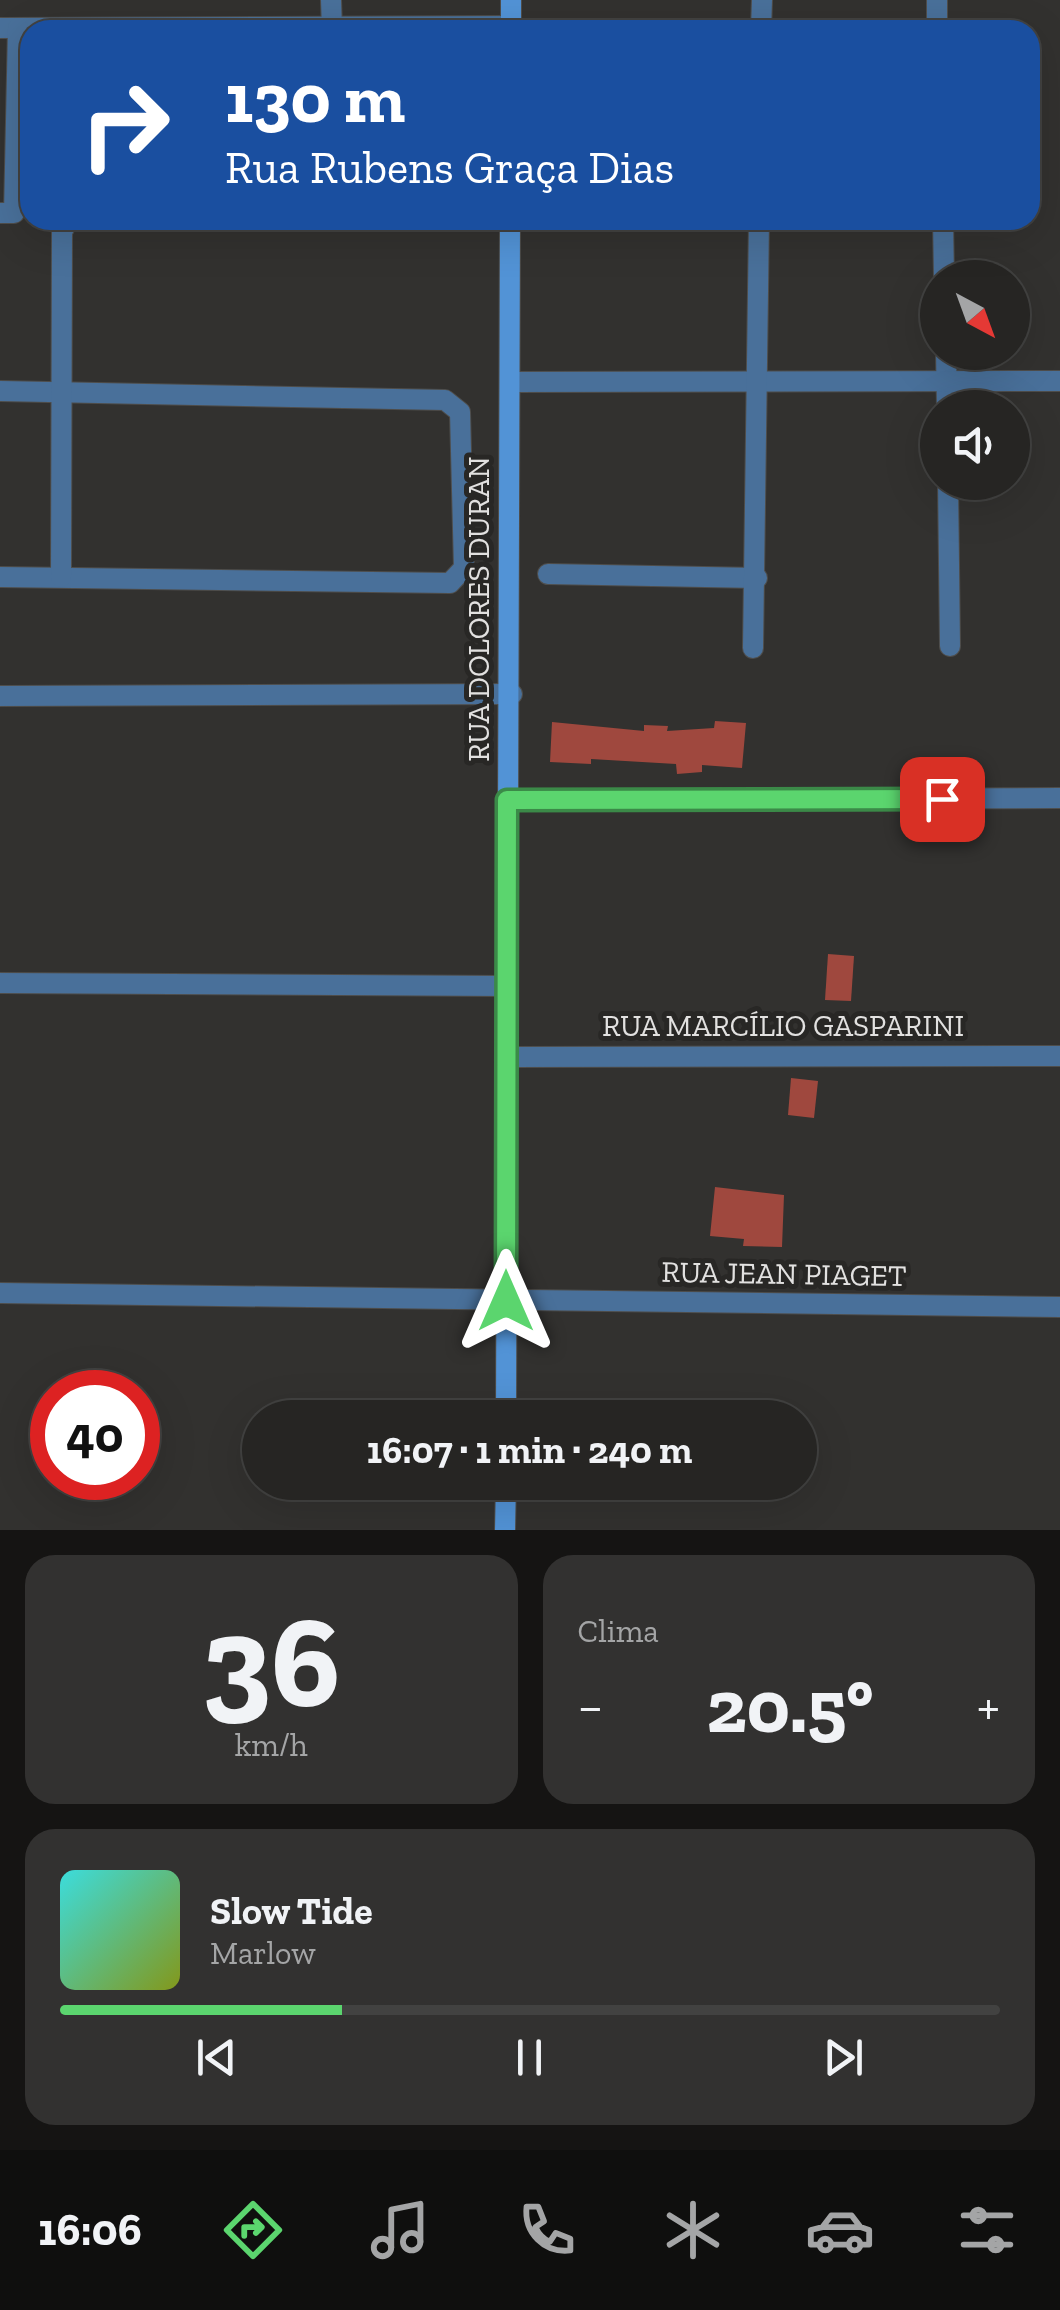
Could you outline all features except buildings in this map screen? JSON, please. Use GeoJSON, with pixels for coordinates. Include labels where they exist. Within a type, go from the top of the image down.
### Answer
{"type":"FeatureCollection","features":[{"type":"Feature","properties":{"kind":"street"},"geometry":{"type":"LineString","coordinates":[[0,214],[14,214],[9,28]]}},
{"type":"Feature","properties":{"kind":"street"},"geometry":{"type":"LineString","coordinates":[[61,577],[63,230]]}},
{"type":"Feature","properties":{"kind":"street","name":"RUA DOLORES DURAN"},"geometry":{"type":"LineString","coordinates":[[506,1400],[507,800],[512,694],[510,230]]}},
{"type":"Feature","properties":{"kind":"street"},"geometry":{"type":"LineString","coordinates":[[753,648],[757,578],[758,230]]}},
{"type":"Feature","properties":{"kind":"street"},"geometry":{"type":"LineString","coordinates":[[942,230],[943,260]]}},
{"type":"Feature","properties":{"kind":"street"},"geometry":{"type":"LineString","coordinates":[[947,370],[947,390]]}},
{"type":"Feature","properties":{"kind":"street"},"geometry":{"type":"LineString","coordinates":[[510,382],[1060,381]]}},
{"type":"Feature","properties":{"kind":"street"},"geometry":{"type":"LineString","coordinates":[[0,391],[453,404],[460,412],[464,568],[450,583],[0,577]]}},
{"type":"Feature","properties":{"kind":"street"},"geometry":{"type":"LineString","coordinates":[[948,500],[950,646]]}},
{"type":"Feature","properties":{"kind":"street"},"geometry":{"type":"LineString","coordinates":[[548,574],[757,578]]}},
{"type":"Feature","properties":{"kind":"street"},"geometry":{"type":"LineString","coordinates":[[0,696],[512,694]]}},
{"type":"Feature","properties":{"kind":"street"},"geometry":{"type":"LineString","coordinates":[[507,800],[1060,798]]}},
{"type":"Feature","properties":{"kind":"street"},"geometry":{"type":"LineString","coordinates":[[0,983],[507,986]]}},
{"type":"Feature","properties":{"kind":"street","name":"RUA MARCÍLIO GASPARINI"},"geometry":{"type":"LineString","coordinates":[[507,1058],[1060,1056]]}},
{"type":"Feature","properties":{"kind":"street","name":"RUA JEAN PIAGET"},"geometry":{"type":"LineString","coordinates":[[0,1292],[1060,1307]]}},
{"type":"Feature","properties":{"kind":"street"},"geometry":{"type":"LineString","coordinates":[[506,1500],[506,1530]]}},
{"type":"Feature","properties":{"kind":"route"},"geometry":{"type":"LineString","coordinates":[[506,1301],[507,800],[942,799]]}}]}
